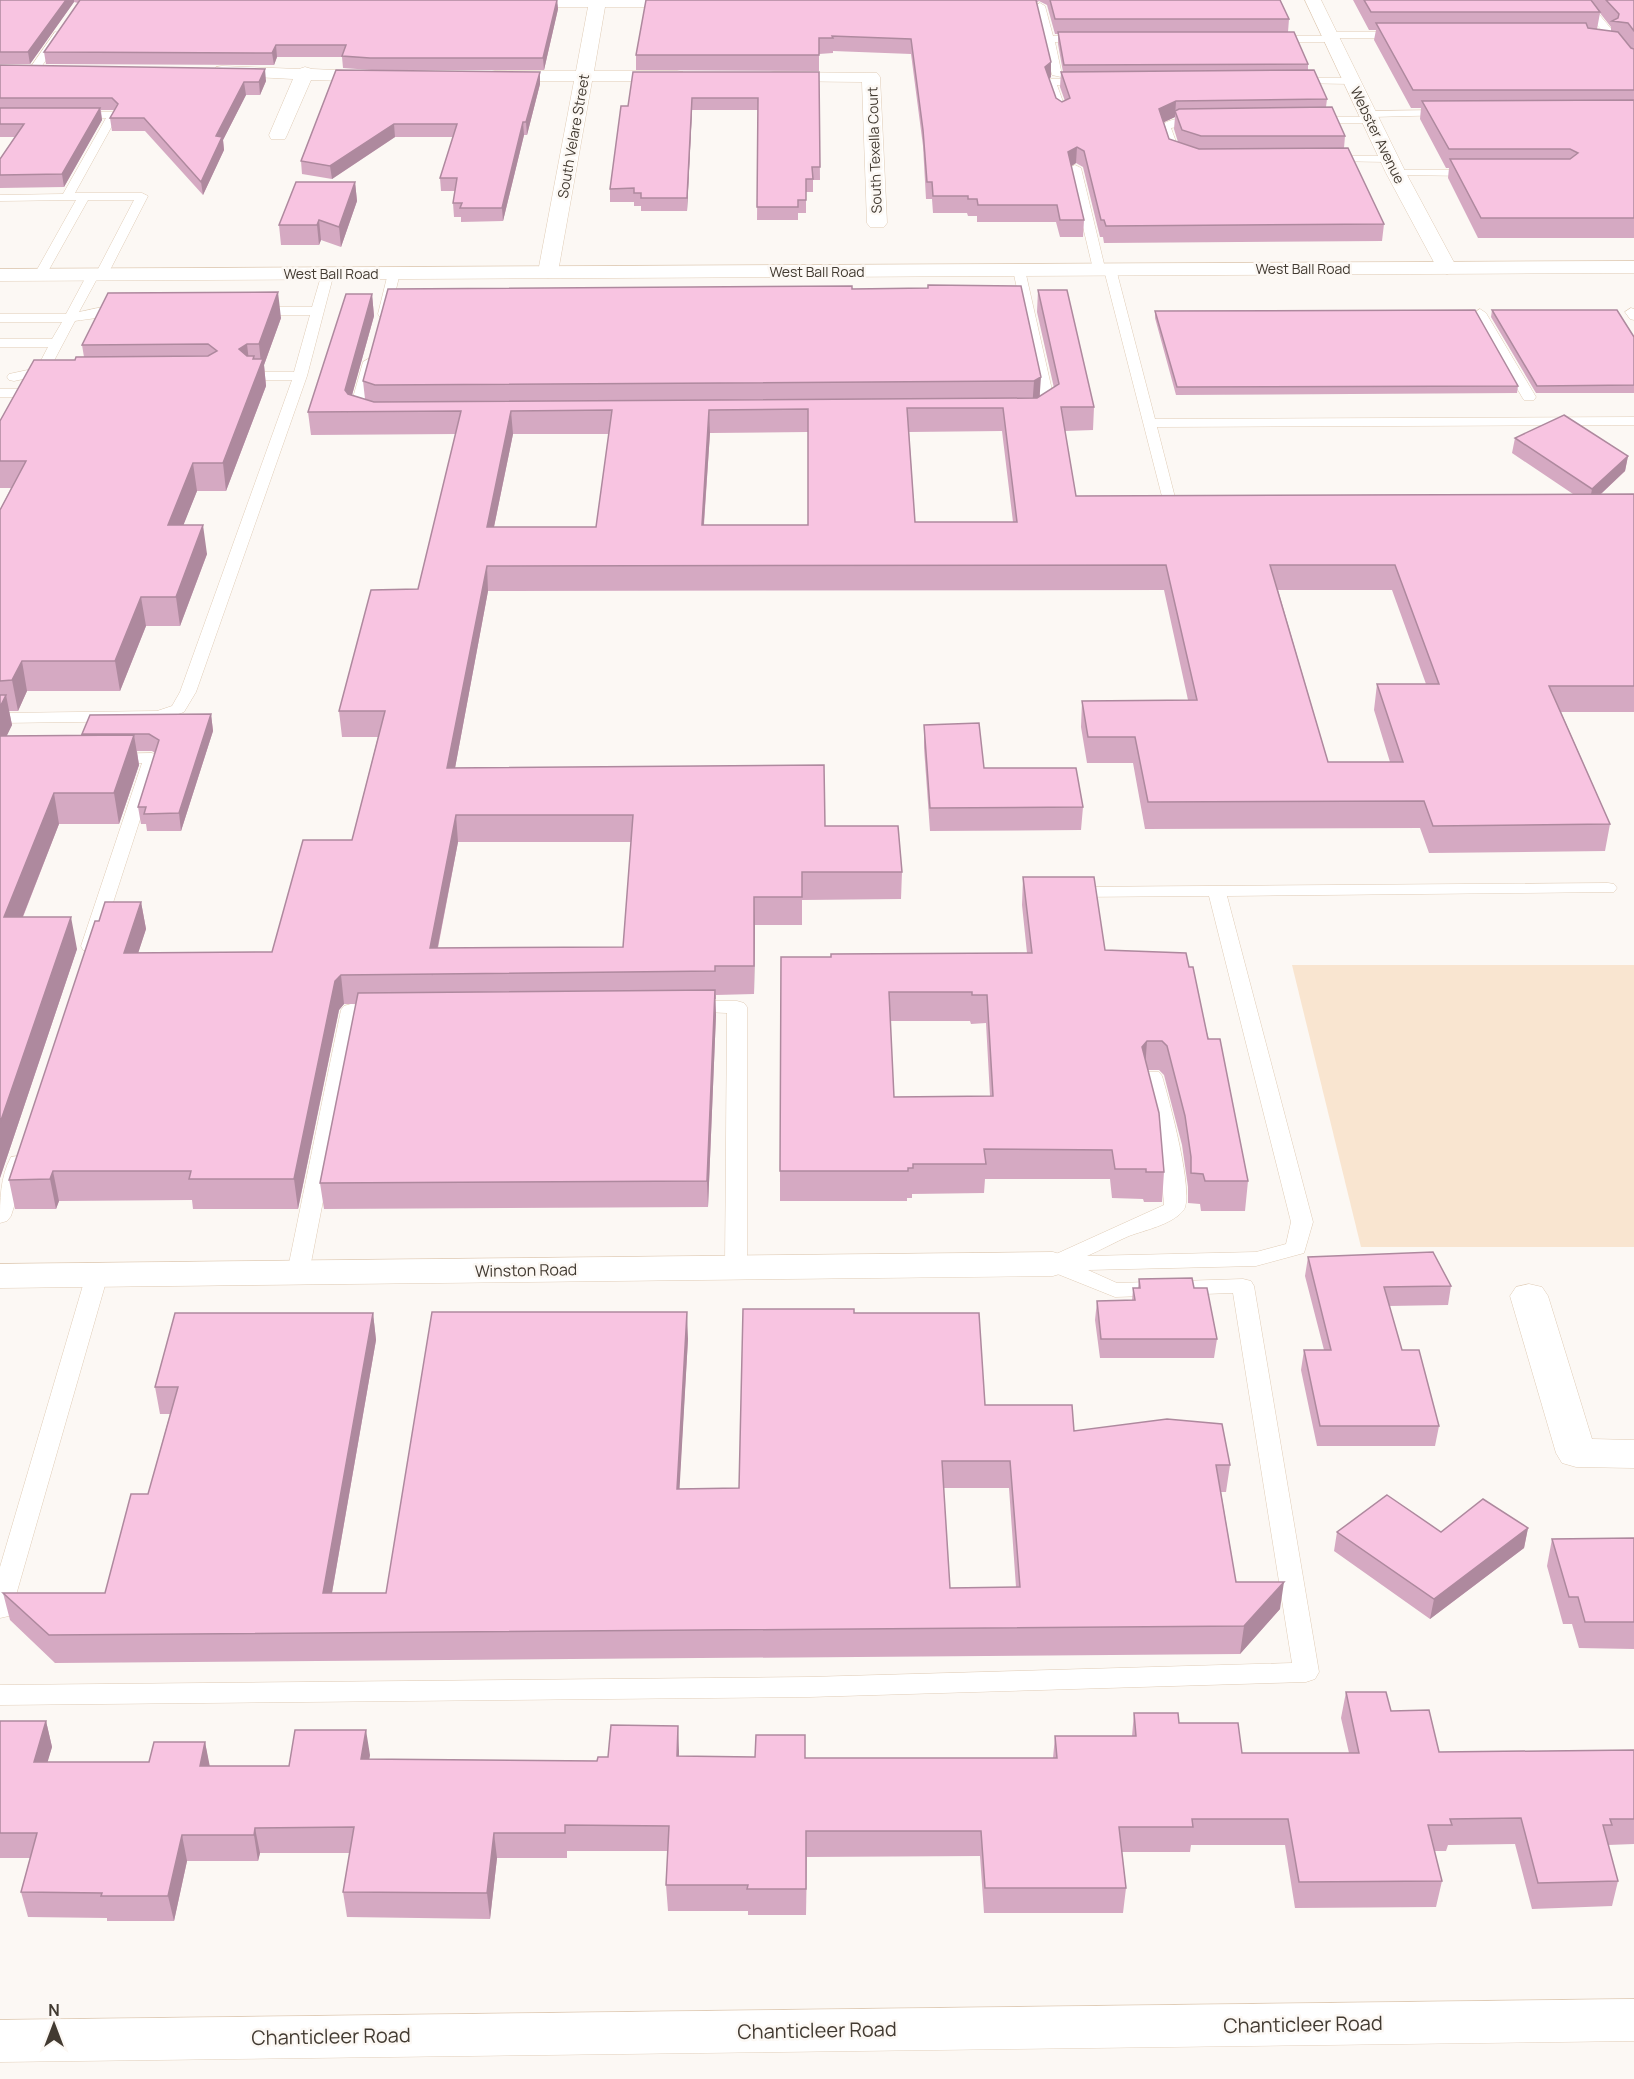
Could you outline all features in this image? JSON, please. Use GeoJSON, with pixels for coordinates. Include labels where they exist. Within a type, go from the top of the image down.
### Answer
{"type":"FeatureCollection","features":[{"type":"Feature","properties":{"kind":"street","name":"Webster Avenue"},"geometry":{"type":"LineString","coordinates":[[1312,0],[1392,166],[1447,268]]}},
{"type":"Feature","properties":{"kind":"street","name":"South Velare Street"},"geometry":{"type":"LineString","coordinates":[[548,272],[598,1]]}},
{"type":"Feature","properties":{"kind":"street"},"geometry":{"type":"LineString","coordinates":[[492,2],[701,2]]}},
{"type":"Feature","properties":{"kind":"street"},"geometry":{"type":"LineString","coordinates":[[11,71],[56,71]]}},
{"type":"Feature","properties":{"kind":"street"},"geometry":{"type":"LineString","coordinates":[[207,71],[305,72],[394,77]]}},
{"type":"Feature","properties":{"kind":"street"},"geometry":{"type":"LineString","coordinates":[[278,135],[305,72]]}},
{"type":"Feature","properties":{"kind":"street"},"geometry":{"type":"LineString","coordinates":[[477,76],[692,76]]}},
{"type":"Feature","properties":{"kind":"street","name":"South Texella Court"},"geometry":{"type":"LineString","coordinates":[[752,76],[871,77],[877,223]]}},
{"type":"Feature","properties":{"kind":"street","name":"West Ball Road"},"geometry":{"type":"LineString","coordinates":[[0,275],[1634,267]]}},
{"type":"Feature","properties":{"kind":"street","name":"Winston Road"},"geometry":{"type":"LineString","coordinates":[[0,1276],[1053,1264]]}},
{"type":"Feature","properties":{"kind":"street"},"geometry":{"type":"LineString","coordinates":[[1529,1296],[1576,1453],[1634,1454]]}},
{"type":"Feature","properties":{"kind":"street","name":"Chanticleer Road"},"geometry":{"type":"LineString","coordinates":[[0,2041],[1634,2020]]}},
{"type":"Feature","properties":{"kind":"lane"},"geometry":{"type":"LineString","coordinates":[[1582,0],[1609,33],[1575,38],[1613,42]]}},
{"type":"Feature","properties":{"kind":"lane"},"geometry":{"type":"LineString","coordinates":[[1040,6],[1058,75]]}},
{"type":"Feature","properties":{"kind":"lane"},"geometry":{"type":"LineString","coordinates":[[33,71],[65,24]]}},
{"type":"Feature","properties":{"kind":"lane"},"geometry":{"type":"LineString","coordinates":[[1263,39],[1412,38]]}},
{"type":"Feature","properties":{"kind":"lane"},"geometry":{"type":"LineString","coordinates":[[1049,39],[1096,39]]}},
{"type":"Feature","properties":{"kind":"lane"},"geometry":{"type":"LineString","coordinates":[[1284,81],[1352,81]]}},
{"type":"Feature","properties":{"kind":"lane"},"geometry":{"type":"LineString","coordinates":[[1062,113],[1051,82],[1098,82]]}},
{"type":"Feature","properties":{"kind":"lane"},"geometry":{"type":"LineString","coordinates":[[1296,120],[1461,113]]}},
{"type":"Feature","properties":{"kind":"lane"},"geometry":{"type":"LineString","coordinates":[[67,197],[113,115],[68,115]]}},
{"type":"Feature","properties":{"kind":"lane"},"geometry":{"type":"LineString","coordinates":[[1182,155],[1174,152],[1165,126],[1176,122],[1212,121]]}},
{"type":"Feature","properties":{"kind":"lane"},"geometry":{"type":"LineString","coordinates":[[1317,159],[1484,173]]}},
{"type":"Feature","properties":{"kind":"lane"},"geometry":{"type":"LineString","coordinates":[[1075,168],[1150,423],[1172,513]]}},
{"type":"Feature","properties":{"kind":"lane"},"geometry":{"type":"LineString","coordinates":[[40,275],[84,196]]}},
{"type":"Feature","properties":{"kind":"lane"},"geometry":{"type":"LineString","coordinates":[[0,198],[142,196],[71,318],[58,343],[48,372],[15,377]]}},
{"type":"Feature","properties":{"kind":"lane"},"geometry":{"type":"LineString","coordinates":[[1019,270],[1049,408],[1036,415],[1024,415]]}},
{"type":"Feature","properties":{"kind":"lane"},"geometry":{"type":"LineString","coordinates":[[0,718],[159,716],[178,709],[188,692],[300,376],[328,273]]}},
{"type":"Feature","properties":{"kind":"lane"},"geometry":{"type":"LineString","coordinates":[[380,327],[394,273]]}},
{"type":"Feature","properties":{"kind":"lane"},"geometry":{"type":"LineString","coordinates":[[0,318],[71,318],[98,312],[144,311]]}},
{"type":"Feature","properties":{"kind":"lane"},"geometry":{"type":"LineString","coordinates":[[237,311],[318,311]]}},
{"type":"Feature","properties":{"kind":"lane"},"geometry":{"type":"LineString","coordinates":[[1480,313],[1529,397]]}},
{"type":"Feature","properties":{"kind":"lane"},"geometry":{"type":"LineString","coordinates":[[0,343],[58,343]]}},
{"type":"Feature","properties":{"kind":"lane"},"geometry":{"type":"LineString","coordinates":[[374,348],[356,412],[376,419]]}},
{"type":"Feature","properties":{"kind":"lane"},"geometry":{"type":"LineString","coordinates":[[0,373],[10,373],[24,385],[16,408]]}},
{"type":"Feature","properties":{"kind":"lane"},"geometry":{"type":"LineString","coordinates":[[251,376],[300,376]]}},
{"type":"Feature","properties":{"kind":"lane"},"geometry":{"type":"LineString","coordinates":[[0,393],[21,393]]}},
{"type":"Feature","properties":{"kind":"lane"},"geometry":{"type":"LineString","coordinates":[[1150,423],[1634,421]]}},
{"type":"Feature","properties":{"kind":"lane"},"geometry":{"type":"LineString","coordinates":[[85,959],[152,758],[94,759]]}},
{"type":"Feature","properties":{"kind":"lane"},"geometry":{"type":"LineString","coordinates":[[1047,892],[1608,888]]}},
{"type":"Feature","properties":{"kind":"lane"},"geometry":{"type":"LineString","coordinates":[[1053,1264],[1256,1259],[1296,1248],[1302,1222],[1217,891]]}},
{"type":"Feature","properties":{"kind":"lane"},"geometry":{"type":"LineString","coordinates":[[667,1008],[737,1007],[736,1268]]}},
{"type":"Feature","properties":{"kind":"lane"},"geometry":{"type":"LineString","coordinates":[[298,1273],[351,1010],[398,1009]]}},
{"type":"Feature","properties":{"kind":"lane"},"geometry":{"type":"LineString","coordinates":[[1053,1264],[1175,1208],[1176,1187],[1160,1102],[1152,1076]]}},
{"type":"Feature","properties":{"kind":"lane"},"geometry":{"type":"LineString","coordinates":[[0,1216],[22,1149]]}},
{"type":"Feature","properties":{"kind":"lane"},"geometry":{"type":"LineString","coordinates":[[0,1695],[809,1688],[1306,1672],[1243,1286],[1115,1290],[1053,1264]]}},
{"type":"Feature","properties":{"kind":"lane"},"geometry":{"type":"LineString","coordinates":[[0,1609],[97,1275]]}},
{"type":"Feature","properties":{"kind":"shaded area"},"geometry":{"type":"Polygon","coordinates":[[[1292,965],[1634,965],[1634,1247],[1361,1247],[1292,965]]]}},
{"type":"Feature","properties":{"kind":"building"},"geometry":{"type":"Polygon","coordinates":[[[0,0],[66,0],[28,52],[0,52],[0,0]]]}},
{"type":"Feature","properties":{"kind":"building"},"geometry":{"type":"Polygon","coordinates":[[[80,0],[557,0],[543,58],[342,56],[346,45],[276,45],[272,53],[44,52],[80,0]]]}},
{"type":"Feature","properties":{"kind":"building"},"geometry":{"type":"Polygon","coordinates":[[[646,0],[1036,0],[1051,62],[1045,67],[1056,98],[1062,102],[1070,98],[1061,72],[1314,70],[1327,99],[1176,101],[1159,109],[1169,139],[1199,149],[1348,148],[1384,224],[1106,226],[1104,220],[1101,220],[1084,151],[1077,147],[1068,152],[1084,220],[1060,220],[1057,205],[978,205],[977,199],[968,199],[968,196],[933,196],[932,182],[927,182],[923,130],[911,39],[832,36],[833,38],[819,38],[819,55],[636,55],[646,0]]]}},
{"type":"Feature","properties":{"kind":"building"},"geometry":{"type":"Polygon","coordinates":[[[1050,0],[1280,0],[1289,19],[1055,19],[1050,0]]]}},
{"type":"Feature","properties":{"kind":"building"},"geometry":{"type":"Polygon","coordinates":[[[1364,0],[1591,0],[1600,12],[1371,12],[1364,0]]]}},
{"type":"Feature","properties":{"kind":"building"},"geometry":{"type":"Polygon","coordinates":[[[1606,0],[1634,0],[1634,31],[1628,23],[1612,21],[1618,18],[1619,14],[1606,0]]]}},
{"type":"Feature","properties":{"kind":"building"},"geometry":{"type":"Polygon","coordinates":[[[1376,23],[1586,23],[1588,28],[1618,32],[1634,49],[1634,90],[1413,90],[1376,23]]]}},
{"type":"Feature","properties":{"kind":"building"},"geometry":{"type":"Polygon","coordinates":[[[1058,32],[1294,32],[1308,64],[1064,65],[1058,32]]]}},
{"type":"Feature","properties":{"kind":"building"},"geometry":{"type":"Polygon","coordinates":[[[0,65],[265,69],[259,82],[244,82],[216,136],[222,137],[201,182],[144,118],[110,118],[118,104],[112,98],[0,98],[0,65]]]}},
{"type":"Feature","properties":{"kind":"building"},"geometry":{"type":"Polygon","coordinates":[[[336,70],[540,72],[526,122],[523,122],[502,208],[460,208],[462,203],[453,203],[457,178],[440,178],[457,124],[394,124],[330,166],[301,161],[336,70]]]}},
{"type":"Feature","properties":{"kind":"building"},"geometry":{"type":"Polygon","coordinates":[[[633,72],[819,72],[820,167],[812,167],[813,179],[806,179],[806,200],[798,200],[798,207],[757,207],[758,98],[692,98],[687,198],[641,198],[641,193],[634,193],[634,188],[610,189],[621,106],[628,106],[633,72]]]}},
{"type":"Feature","properties":{"kind":"building"},"geometry":{"type":"Polygon","coordinates":[[[1634,100],[1634,218],[1481,218],[1450,159],[1570,159],[1578,153],[1570,149],[1449,149],[1422,101],[1634,100]]]}},
{"type":"Feature","properties":{"kind":"building"},"geometry":{"type":"Polygon","coordinates":[[[1332,107],[1345,136],[1201,136],[1182,130],[1175,111],[1179,109],[1332,107]]]}},
{"type":"Feature","properties":{"kind":"building"},"geometry":{"type":"Polygon","coordinates":[[[0,108],[100,108],[62,174],[0,175],[0,159],[24,124],[0,124],[0,108]]]}},
{"type":"Feature","properties":{"kind":"building"},"geometry":{"type":"Polygon","coordinates":[[[296,182],[355,182],[339,227],[319,220],[317,225],[279,225],[296,182]]]}},
{"type":"Feature","properties":{"kind":"building"},"geometry":{"type":"Polygon","coordinates":[[[928,285],[1021,286],[1041,377],[1034,381],[375,385],[363,381],[388,289],[852,286],[852,289],[928,288],[928,285]]]}},
{"type":"Feature","properties":{"kind":"building"},"geometry":{"type":"Polygon","coordinates":[[[1038,290],[1067,290],[1094,407],[1061,407],[1076,496],[1634,494],[1634,686],[1549,686],[1610,824],[1433,826],[1424,801],[1148,802],[1135,737],[1088,737],[1082,701],[1197,700],[1166,565],[487,566],[447,768],[824,765],[825,826],[898,826],[902,872],[802,872],[802,897],[754,897],[754,966],[715,966],[715,971],[341,975],[335,981],[294,1179],[189,1179],[191,1171],[53,1171],[50,1179],[9,1180],[95,921],[99,921],[105,902],[141,902],[124,953],[272,952],[303,840],[352,840],[385,711],[339,711],[371,590],[418,589],[461,411],[308,412],[346,294],[372,294],[345,390],[348,394],[374,402],[1037,398],[1059,384],[1038,290]],[[907,408],[915,522],[1017,522],[1003,408],[907,408]],[[808,409],[709,410],[702,525],[808,525],[808,409]],[[612,410],[511,411],[487,527],[596,527],[612,410]],[[1270,565],[1328,762],[1403,762],[1377,684],[1439,684],[1395,565],[1270,565]],[[456,815],[430,948],[623,947],[633,815],[456,815]]]}},
{"type":"Feature","properties":{"kind":"building"},"geometry":{"type":"Polygon","coordinates":[[[278,292],[259,344],[247,344],[239,349],[247,356],[254,356],[253,359],[263,359],[223,463],[193,463],[168,525],[203,525],[176,597],[141,597],[115,661],[22,661],[12,680],[0,681],[0,510],[26,461],[0,461],[0,421],[34,360],[75,360],[76,357],[208,356],[217,351],[208,344],[82,345],[108,293],[278,292]]]}},
{"type":"Feature","properties":{"kind":"building"},"geometry":{"type":"Polygon","coordinates":[[[1475,310],[1518,386],[1177,387],[1155,311],[1475,310]]]}},
{"type":"Feature","properties":{"kind":"building"},"geometry":{"type":"Polygon","coordinates":[[[1492,310],[1617,310],[1634,337],[1634,385],[1537,386],[1492,310]]]}},
{"type":"Feature","properties":{"kind":"building"},"geometry":{"type":"Polygon","coordinates":[[[1564,415],[1628,456],[1592,489],[1515,438],[1564,415]]]}},
{"type":"Feature","properties":{"kind":"building"},"geometry":{"type":"Polygon","coordinates":[[[0,695],[6,695],[0,707],[0,695]]]}},
{"type":"Feature","properties":{"kind":"building"},"geometry":{"type":"Polygon","coordinates":[[[211,714],[179,813],[144,814],[146,807],[138,807],[159,740],[149,734],[82,734],[90,715],[211,714]]]}},
{"type":"Feature","properties":{"kind":"building"},"geometry":{"type":"Polygon","coordinates":[[[979,723],[984,768],[1076,768],[1083,807],[930,808],[924,725],[979,723]]]}},
{"type":"Feature","properties":{"kind":"building"},"geometry":{"type":"Polygon","coordinates":[[[134,735],[114,793],[54,793],[4,917],[71,917],[0,1123],[0,736],[134,735]]]}},
{"type":"Feature","properties":{"kind":"building"},"geometry":{"type":"Polygon","coordinates":[[[1023,877],[1094,877],[1105,950],[1186,953],[1189,967],[1193,967],[1208,1039],[1220,1039],[1248,1181],[1205,1181],[1203,1174],[1191,1173],[1185,1116],[1167,1046],[1162,1041],[1147,1041],[1142,1047],[1159,1113],[1164,1172],[1146,1172],[1146,1169],[1115,1169],[1112,1150],[984,1149],[986,1164],[913,1164],[913,1168],[908,1168],[908,1171],[780,1171],[781,957],[831,957],[831,954],[1032,953],[1023,877]],[[889,992],[894,1097],[993,1096],[987,995],[972,995],[972,992],[889,992]]]}},
{"type":"Feature","properties":{"kind":"building"},"geometry":{"type":"Polygon","coordinates":[[[715,990],[707,1181],[320,1183],[358,993],[715,990]]]}},
{"type":"Feature","properties":{"kind":"building"},"geometry":{"type":"Polygon","coordinates":[[[1433,1252],[1451,1286],[1384,1287],[1402,1350],[1419,1350],[1439,1426],[1320,1426],[1304,1350],[1331,1350],[1308,1257],[1433,1252]]]}},
{"type":"Feature","properties":{"kind":"building"},"geometry":{"type":"Polygon","coordinates":[[[1192,1278],[1194,1288],[1207,1288],[1217,1339],[1101,1339],[1097,1301],[1135,1300],[1133,1288],[1140,1288],[1139,1279],[1192,1278]]]}},
{"type":"Feature","properties":{"kind":"building"},"geometry":{"type":"Polygon","coordinates":[[[743,1309],[854,1309],[854,1313],[979,1313],[985,1405],[1072,1405],[1074,1431],[1167,1419],[1222,1424],[1230,1465],[1216,1465],[1236,1582],[1284,1582],[1244,1626],[49,1635],[3,1593],[105,1593],[131,1494],[148,1494],[178,1387],[155,1387],[175,1313],[373,1313],[323,1593],[386,1593],[432,1312],[687,1312],[677,1489],[739,1488],[743,1309]],[[942,1461],[950,1588],[1020,1587],[1010,1461],[942,1461]]]}},
{"type":"Feature","properties":{"kind":"building"},"geometry":{"type":"Polygon","coordinates":[[[1387,1495],[1441,1532],[1483,1499],[1528,1528],[1434,1599],[1337,1532],[1387,1495]]]}},
{"type":"Feature","properties":{"kind":"building"},"geometry":{"type":"Polygon","coordinates":[[[1634,1538],[1634,1622],[1585,1622],[1578,1597],[1569,1597],[1552,1539],[1634,1538]]]}},
{"type":"Feature","properties":{"kind":"building"},"geometry":{"type":"Polygon","coordinates":[[[1346,1692],[1386,1692],[1391,1711],[1429,1710],[1439,1752],[1634,1750],[1634,1819],[1610,1819],[1612,1825],[1603,1825],[1618,1881],[1538,1883],[1521,1818],[1450,1819],[1452,1825],[1428,1825],[1442,1881],[1299,1882],[1288,1819],[1192,1819],[1193,1827],[1119,1827],[1126,1888],[985,1888],[981,1831],[806,1831],[806,1889],[747,1889],[748,1885],[666,1885],[669,1826],[565,1825],[565,1833],[494,1833],[487,1893],[343,1892],[354,1827],[255,1828],[254,1835],[182,1835],[168,1896],[101,1896],[102,1893],[21,1892],[37,1833],[0,1833],[0,1721],[46,1721],[34,1762],[149,1762],[154,1742],[205,1742],[200,1766],[289,1766],[295,1730],[366,1730],[361,1759],[597,1761],[598,1757],[608,1757],[611,1725],[678,1726],[677,1756],[755,1757],[756,1735],[805,1735],[805,1758],[1057,1758],[1055,1736],[1136,1736],[1134,1713],[1178,1713],[1179,1723],[1238,1723],[1242,1753],[1359,1753],[1346,1692]]]}}]}
